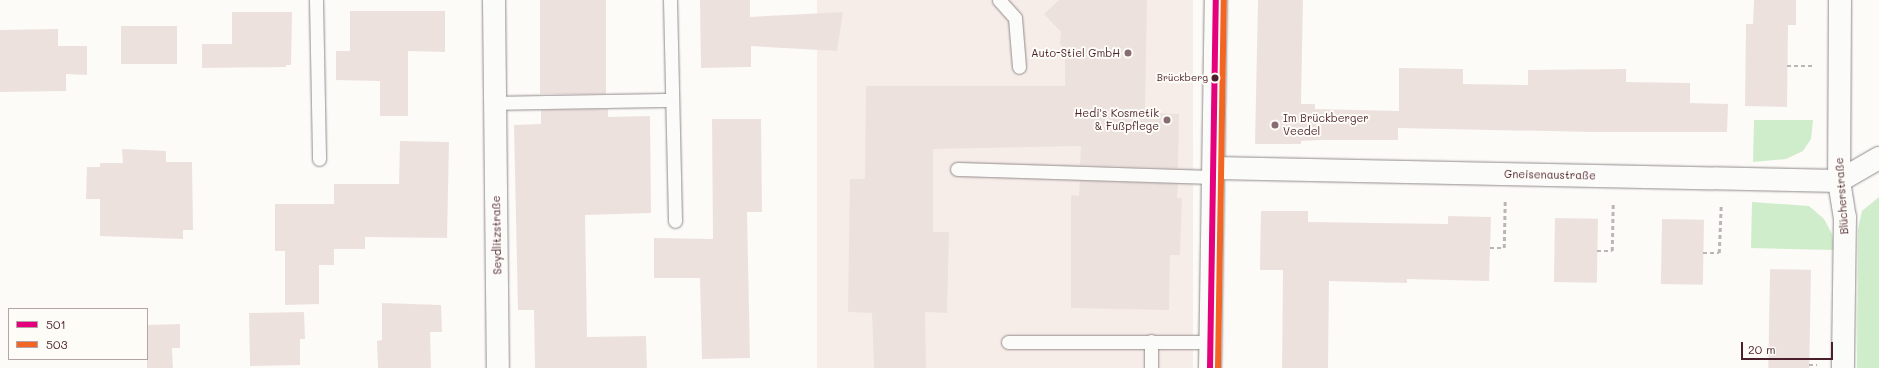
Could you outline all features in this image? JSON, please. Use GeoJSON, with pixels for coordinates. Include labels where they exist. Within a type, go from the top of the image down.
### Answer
{"type":"FeatureCollection","features":[{"type":"Feature","properties":{"kind":"street","name":"Seydlitzstraße"},"geometry":{"type":"LineString","coordinates":[[494,0],[498,368]]}},
{"type":"Feature","properties":{"kind":"street"},"geometry":{"type":"LineString","coordinates":[[1210,368],[1215,172],[1216,0]]}},
{"type":"Feature","properties":{"kind":"street","name":"Blücherstraße"},"geometry":{"type":"LineString","coordinates":[[1840,0],[1839,181],[1844,217],[1843,368]]}},
{"type":"Feature","properties":{"kind":"street"},"geometry":{"type":"LineString","coordinates":[[1839,181],[1879,158]]}},
{"type":"Feature","properties":{"kind":"street","name":"Gneisenaustraße"},"geometry":{"type":"LineString","coordinates":[[1215,172],[1505,174],[1839,181]]}},
{"type":"Feature","properties":{"kind":"lane"},"geometry":{"type":"LineString","coordinates":[[316,0],[319,158]]}},
{"type":"Feature","properties":{"kind":"lane"},"geometry":{"type":"LineString","coordinates":[[670,0],[675,221]]}},
{"type":"Feature","properties":{"kind":"lane"},"geometry":{"type":"LineString","coordinates":[[1000,0],[1015,18],[1019,68]]}},
{"type":"Feature","properties":{"kind":"lane"},"geometry":{"type":"LineString","coordinates":[[495,103],[672,100]]}},
{"type":"Feature","properties":{"kind":"lane"},"geometry":{"type":"LineString","coordinates":[[957,168],[1215,172]]}},
{"type":"Feature","properties":{"kind":"lane"},"geometry":{"type":"LineString","coordinates":[[1151,341],[1151,368]]}},
{"type":"Feature","properties":{"kind":"lane"},"geometry":{"type":"LineString","coordinates":[[1008,342],[1211,342]]}},
{"type":"Feature","properties":{"kind":"path"},"geometry":{"type":"LineString","coordinates":[[1490,248],[1504,248],[1505,174]]}},
{"type":"Feature","properties":{"kind":"path"},"geometry":{"type":"LineString","coordinates":[[1597,251],[1612,251],[1614,176]]}},
{"type":"Feature","properties":{"kind":"path"},"geometry":{"type":"LineString","coordinates":[[1703,253],[1720,253],[1721,179]]}},
{"type":"Feature","properties":{"kind":"shaded area"},"geometry":{"type":"Polygon","coordinates":[[[817,0],[1193,0],[1193,368],[817,368],[817,0]]]}},
{"type":"Feature","properties":{"kind":"green space"},"geometry":{"type":"Polygon","coordinates":[[[1754,120],[1813,120],[1811,139],[1803,151],[1786,159],[1753,162],[1754,120]]]}},
{"type":"Feature","properties":{"kind":"green space"},"geometry":{"type":"Polygon","coordinates":[[[1879,197],[1879,368],[1857,368],[1858,229],[1862,211],[1879,197]]]}},
{"type":"Feature","properties":{"kind":"green space"},"geometry":{"type":"Polygon","coordinates":[[[1752,202],[1809,206],[1824,219],[1832,234],[1835,250],[1751,248],[1752,202]]]}},
{"type":"Feature","properties":{"kind":"building"},"geometry":{"type":"Polygon","coordinates":[[[540,0],[606,0],[606,94],[540,94],[540,0]]]}},
{"type":"Feature","properties":{"kind":"building"},"geometry":{"type":"Polygon","coordinates":[[[700,0],[750,0],[750,17],[843,12],[837,51],[751,46],[751,67],[701,68],[700,0]]]}},
{"type":"Feature","properties":{"kind":"building"},"geometry":{"type":"Polygon","coordinates":[[[1059,0],[1147,0],[1145,113],[1179,114],[1178,168],[1080,165],[1081,146],[933,149],[933,232],[949,232],[947,313],[925,312],[926,368],[874,368],[872,313],[848,312],[850,179],[865,179],[866,86],[1065,86],[1065,52],[1060,44],[1061,32],[1044,14],[1059,0]]]}},
{"type":"Feature","properties":{"kind":"building"},"geometry":{"type":"Polygon","coordinates":[[[1258,0],[1303,0],[1301,104],[1315,104],[1315,109],[1399,111],[1399,68],[1463,69],[1463,84],[1528,85],[1528,70],[1626,69],[1626,82],[1690,83],[1690,103],[1728,104],[1727,132],[1592,132],[1398,128],[1398,140],[1321,140],[1301,141],[1301,144],[1255,144],[1258,0]]]}},
{"type":"Feature","properties":{"kind":"building"},"geometry":{"type":"Polygon","coordinates":[[[1754,0],[1796,0],[1796,25],[1788,25],[1787,107],[1745,106],[1746,24],[1753,24],[1754,0]]]}},
{"type":"Feature","properties":{"kind":"building"},"geometry":{"type":"Polygon","coordinates":[[[350,11],[445,11],[445,52],[408,51],[408,116],[380,116],[380,81],[336,80],[336,51],[350,51],[350,11]]]}},
{"type":"Feature","properties":{"kind":"building"},"geometry":{"type":"Polygon","coordinates":[[[232,12],[292,12],[291,65],[286,65],[286,67],[202,68],[202,44],[232,44],[232,12]]]}},
{"type":"Feature","properties":{"kind":"building"},"geometry":{"type":"Polygon","coordinates":[[[121,26],[177,26],[177,64],[121,64],[121,26]]]}},
{"type":"Feature","properties":{"kind":"building"},"geometry":{"type":"Polygon","coordinates":[[[58,29],[58,46],[87,46],[87,75],[66,74],[66,91],[0,92],[0,30],[58,29]]]}},
{"type":"Feature","properties":{"kind":"building"},"geometry":{"type":"Polygon","coordinates":[[[608,109],[608,117],[650,116],[651,213],[585,215],[587,337],[646,336],[647,368],[535,368],[534,310],[518,310],[514,125],[541,124],[541,110],[608,109]]]}},
{"type":"Feature","properties":{"kind":"building"},"geometry":{"type":"Polygon","coordinates":[[[712,119],[761,119],[762,212],[747,212],[750,358],[702,359],[700,278],[654,278],[654,238],[713,239],[712,119]]]}},
{"type":"Feature","properties":{"kind":"building"},"geometry":{"type":"Polygon","coordinates":[[[400,141],[449,142],[447,238],[365,237],[365,249],[334,249],[334,265],[319,265],[319,304],[285,305],[285,251],[275,251],[275,204],[334,204],[334,184],[399,184],[400,141]]]}},
{"type":"Feature","properties":{"kind":"building"},"geometry":{"type":"Polygon","coordinates":[[[122,149],[166,151],[166,162],[192,162],[193,230],[183,230],[183,239],[100,236],[100,199],[86,199],[87,167],[100,167],[100,163],[123,163],[122,149]]]}},
{"type":"Feature","properties":{"kind":"building"},"geometry":{"type":"Polygon","coordinates":[[[1080,181],[1178,184],[1177,198],[1182,198],[1180,255],[1170,255],[1169,310],[1071,308],[1071,195],[1079,196],[1080,181]]]}},
{"type":"Feature","properties":{"kind":"building"},"geometry":{"type":"Polygon","coordinates":[[[1261,211],[1308,211],[1308,222],[1448,224],[1448,216],[1491,217],[1489,281],[1407,279],[1407,283],[1329,281],[1328,368],[1282,368],[1283,270],[1260,270],[1261,211]]]}},
{"type":"Feature","properties":{"kind":"building"},"geometry":{"type":"Polygon","coordinates":[[[1555,218],[1598,219],[1597,283],[1554,282],[1555,218]]]}},
{"type":"Feature","properties":{"kind":"building"},"geometry":{"type":"Polygon","coordinates":[[[1662,219],[1704,220],[1703,285],[1661,284],[1662,219]]]}},
{"type":"Feature","properties":{"kind":"building"},"geometry":{"type":"Polygon","coordinates":[[[1770,269],[1811,270],[1809,368],[1768,368],[1770,269]]]}},
{"type":"Feature","properties":{"kind":"building"},"geometry":{"type":"Polygon","coordinates":[[[382,303],[441,305],[442,332],[430,332],[431,368],[378,368],[377,341],[382,340],[382,303]]]}},
{"type":"Feature","properties":{"kind":"building"},"geometry":{"type":"Polygon","coordinates":[[[304,312],[305,339],[300,339],[300,365],[250,366],[249,313],[304,312]]]}},
{"type":"Feature","properties":{"kind":"building"},"geometry":{"type":"Polygon","coordinates":[[[180,324],[180,348],[172,348],[173,368],[147,368],[148,325],[180,324]]]}},
{"type":"Feature","properties":{"kind":"transit line","name":"501"},"geometry":{"type":"LineString","coordinates":[[1210,368],[1216,0]]}},
{"type":"Feature","properties":{"kind":"transit line","name":"503"},"geometry":{"type":"LineString","coordinates":[[1218,368],[1224,0]]}},
{"type":"Feature","properties":{"kind":"place","name":"Auto-Stiel GmbH"},"geometry":{"type":"Point","coordinates":[1128,53]}},
{"type":"Feature","properties":{"kind":"place","name":"Brückberg"},"geometry":{"type":"Point","coordinates":[1215,78]}},
{"type":"Feature","properties":{"kind":"place","name":"Hedi's Kosmetik & Fußpflege"},"geometry":{"type":"Point","coordinates":[1167,120]}},
{"type":"Feature","properties":{"kind":"place","name":"Im Brückberger Veedel"},"geometry":{"type":"Point","coordinates":[1275,125]}}]}
